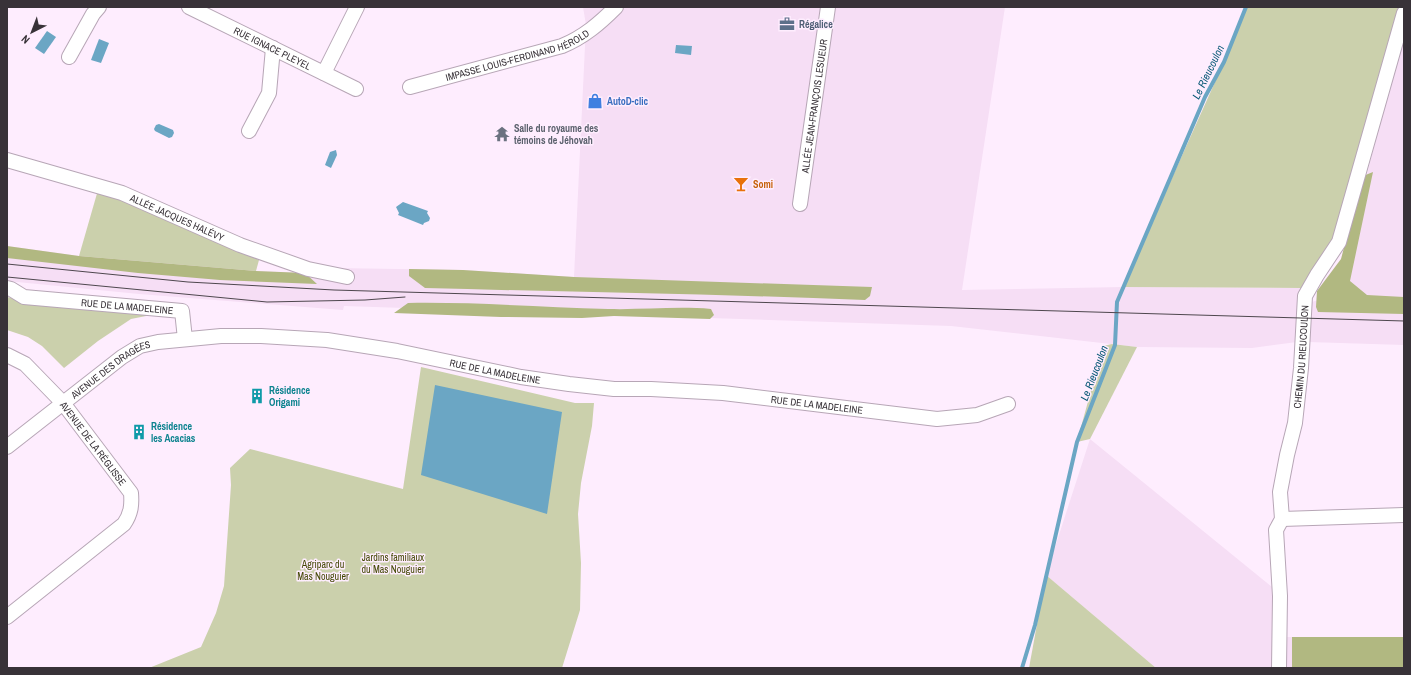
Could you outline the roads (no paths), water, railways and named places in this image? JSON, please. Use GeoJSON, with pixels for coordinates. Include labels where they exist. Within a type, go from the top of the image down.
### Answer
{"type":"FeatureCollection","features":[{"type":"Feature","properties":{"kind":"street"},"geometry":{"type":"LineString","coordinates":[[69,57],[93,14],[99,7]]}},
{"type":"Feature","properties":{"kind":"street","name":"RUE IGNACE PLEYEL"},"geometry":{"type":"LineString","coordinates":[[189,7],[356,89]]}},
{"type":"Feature","properties":{"kind":"street"},"geometry":{"type":"LineString","coordinates":[[324,73],[357,7]]}},
{"type":"Feature","properties":{"kind":"street","name":"IMPASSE LOUIS-FERDINAND HÉROLD"},"geometry":{"type":"LineString","coordinates":[[410,87],[562,46],[572,42],[594,28],[616,7]]}},
{"type":"Feature","properties":{"kind":"street","name":"ALLÉE JEAN-FRANÇOIS LESUEUR"},"geometry":{"type":"LineString","coordinates":[[800,204],[828,7]]}},
{"type":"Feature","properties":{"kind":"street","name":"CHEMIN DU RIEUCOULON"},"geometry":{"type":"LineString","coordinates":[[1279,668],[1280,596],[1276,530],[1282,519],[1280,492],[1295,423],[1301,368],[1305,296],[1339,242],[1404,13]]}},
{"type":"Feature","properties":{"kind":"street"},"geometry":{"type":"LineString","coordinates":[[249,131],[269,93],[273,48]]}},
{"type":"Feature","properties":{"kind":"street","name":"ALLÉE JACQUES HALÉVY"},"geometry":{"type":"LineString","coordinates":[[7,160],[122,193],[240,245],[308,269],[347,276]]}},
{"type":"Feature","properties":{"kind":"street","name":"RUE DE LA MADELEINE"},"geometry":{"type":"LineString","coordinates":[[7,288],[24,297],[182,311],[185,339],[221,336],[261,336],[327,340],[397,351],[521,377],[569,384],[614,389],[651,389],[723,393],[936,420],[977,415],[1008,404]]}},
{"type":"Feature","properties":{"kind":"street","name":"AVENUE DES DRAGÉES"},"geometry":{"type":"LineString","coordinates":[[7,447],[122,357],[140,346],[185,339]]}},
{"type":"Feature","properties":{"kind":"street","name":"AVENUE DE LA RÉGLISSE"},"geometry":{"type":"LineString","coordinates":[[7,355],[24,364],[63,403],[131,493],[132,505],[124,524],[7,617]]}},
{"type":"Feature","properties":{"kind":"street"},"geometry":{"type":"LineString","coordinates":[[1282,519],[1404,514]]}},
{"type":"Feature","properties":{"kind":"water"},"geometry":{"type":"Polygon","coordinates":[[[47,31],[56,37],[44,54],[35,48],[47,31]]]}},
{"type":"Feature","properties":{"kind":"water"},"geometry":{"type":"Polygon","coordinates":[[[99,39],[109,43],[101,63],[91,60],[99,39]]]}},
{"type":"Feature","properties":{"kind":"water"},"geometry":{"type":"Polygon","coordinates":[[[676,45],[692,46],[691,55],[675,53],[676,45]]]}},
{"type":"Feature","properties":{"kind":"water"},"geometry":{"type":"Polygon","coordinates":[[[159,124],[173,130],[174,133],[172,137],[169,138],[155,131],[154,129],[156,125],[159,124]]]}},
{"type":"Feature","properties":{"kind":"water"},"geometry":{"type":"Polygon","coordinates":[[[336,150],[337,155],[331,168],[325,165],[330,152],[336,150]]]}},
{"type":"Feature","properties":{"kind":"water"},"geometry":{"type":"Polygon","coordinates":[[[403,202],[428,211],[427,213],[430,218],[429,221],[423,225],[398,215],[399,213],[396,207],[403,202]]]}},
{"type":"Feature","properties":{"kind":"water"},"geometry":{"type":"Polygon","coordinates":[[[435,385],[562,412],[547,514],[421,475],[435,385]]]}},
{"type":"Feature","properties":{"kind":"waterway","name":"Le Rieucoulon"},"geometry":{"type":"LineString","coordinates":[[1022,668],[1035,625],[1077,442],[1115,345],[1117,302],[1205,97],[1224,62],[1246,7]]}},
{"type":"Feature","properties":{"kind":"tram line"},"geometry":{"type":"LineString","coordinates":[[7,264],[188,282],[334,290],[1404,321]]}},
{"type":"Feature","properties":{"kind":"tram line"},"geometry":{"type":"LineString","coordinates":[[7,277],[267,302],[365,300],[405,297]]}},
{"type":"Feature","properties":{"kind":"place","name":"Régalice"},"geometry":{"type":"Point","coordinates":[787,24]}},
{"type":"Feature","properties":{"kind":"place","name":"AutoD-clic"},"geometry":{"type":"Point","coordinates":[595,101]}},
{"type":"Feature","properties":{"kind":"place","name":"Salle du royaume des témoins de Jéhovah"},"geometry":{"type":"Point","coordinates":[502,134]}},
{"type":"Feature","properties":{"kind":"place","name":"Somi"},"geometry":{"type":"Point","coordinates":[741,184]}},
{"type":"Feature","properties":{"kind":"place","name":"Résidence Origami"},"geometry":{"type":"Point","coordinates":[257,396]}},
{"type":"Feature","properties":{"kind":"place","name":"Résidence les Acacias"},"geometry":{"type":"Point","coordinates":[139,432]}},
{"type":"Feature","properties":{"kind":"park label","name":"Jardins familiaux du Mas Nouguier"},"geometry":{"type":"Point","coordinates":[393,562]}},
{"type":"Feature","properties":{"kind":"park label","name":"Agriparc du Mas Nouguier"},"geometry":{"type":"Point","coordinates":[323,570]}}]}
